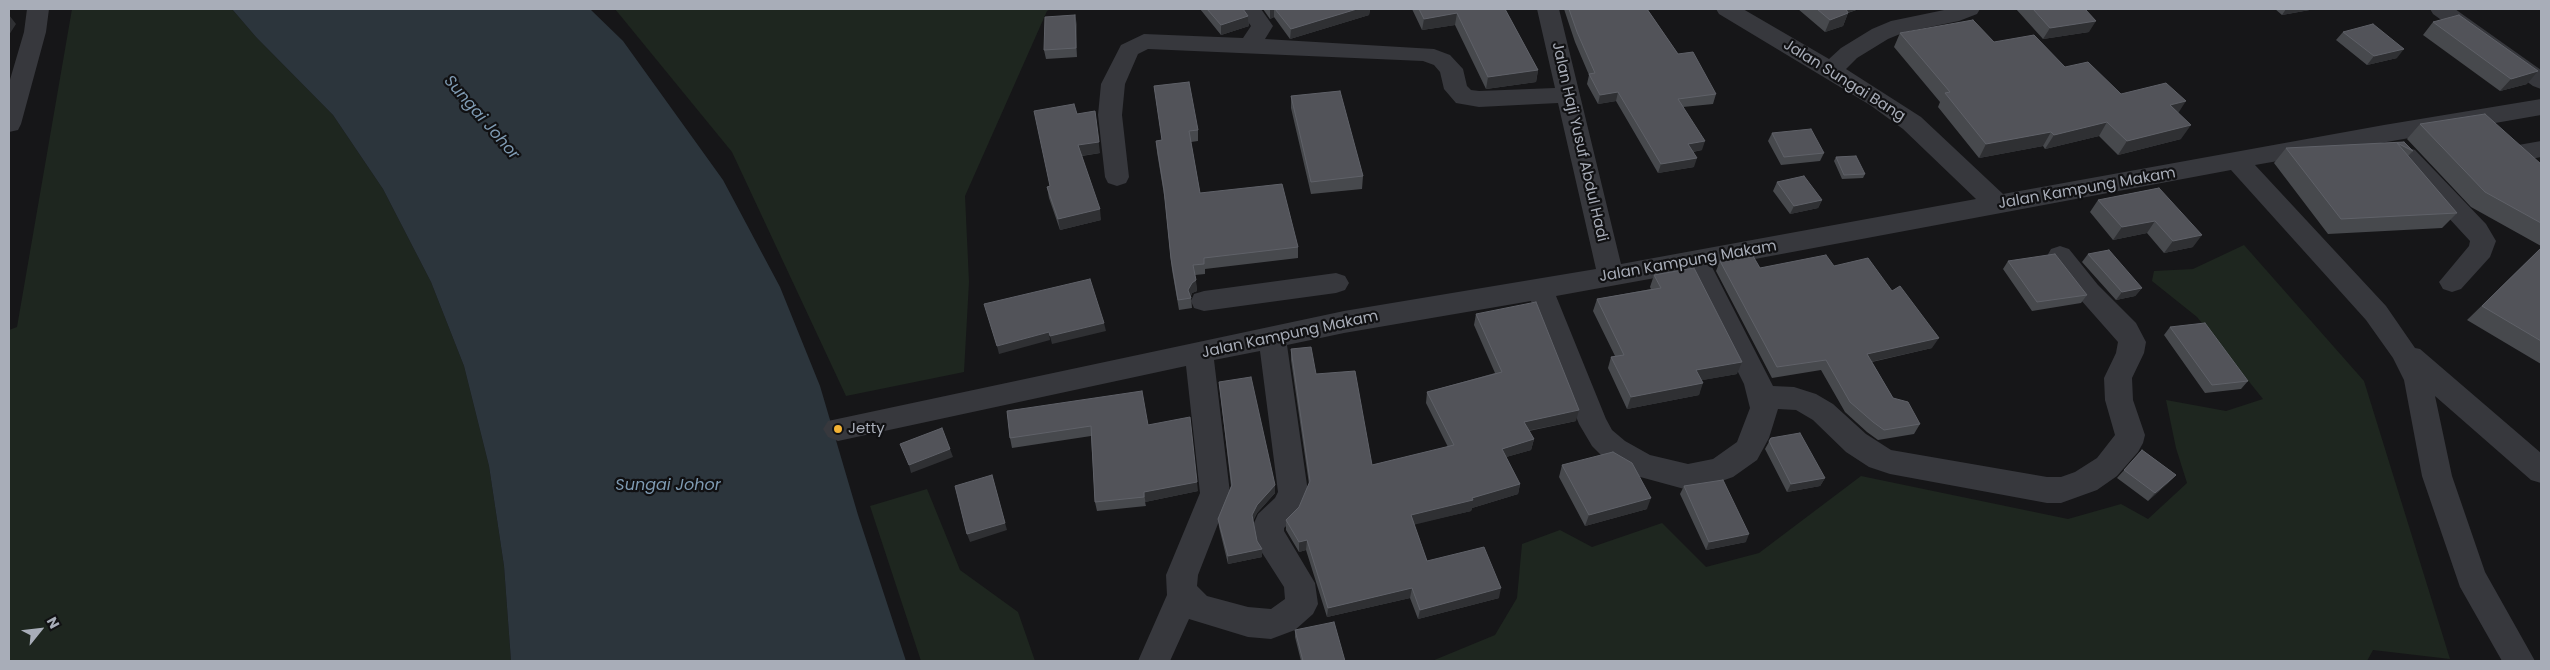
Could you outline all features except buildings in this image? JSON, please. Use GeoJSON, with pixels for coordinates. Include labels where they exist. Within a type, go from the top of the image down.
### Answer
{"type":"FeatureCollection","features":[{"type":"Feature","properties":{"kind":"street"},"geometry":{"type":"LineString","coordinates":[[9,124],[35,32],[38,9]]}},
{"type":"Feature","properties":{"kind":"street"},"geometry":{"type":"LineString","coordinates":[[1250,9],[1262,26],[1250,45]]}},
{"type":"Feature","properties":{"kind":"street","name":"Jalan Haji Yusuf Abdul Hadi"},"geometry":{"type":"LineString","coordinates":[[1548,9],[1611,276]]}},
{"type":"Feature","properties":{"kind":"street","name":"Jalan Sungai Bang"},"geometry":{"type":"LineString","coordinates":[[1727,9],[1878,99],[1912,123],[1998,205]]}},
{"type":"Feature","properties":{"kind":"street"},"geometry":{"type":"LineString","coordinates":[[1830,71],[1849,53],[1880,34],[1900,26],[1951,16],[1969,9]]}},
{"type":"Feature","properties":{"kind":"street"},"geometry":{"type":"LineString","coordinates":[[2441,9],[2541,81]]}},
{"type":"Feature","properties":{"kind":"street"},"geometry":{"type":"LineString","coordinates":[[1117,177],[1110,115],[1113,84],[1120,65],[1132,46],[1152,40],[1426,54],[1442,60],[1451,69],[1456,89],[1464,97],[1479,99],[1568,95]]}},
{"type":"Feature","properties":{"kind":"street","name":"Jalan Kampung Makam"},"geometry":{"type":"LineString","coordinates":[[838,430],[1344,322],[1540,289],[2238,162],[2384,133],[2541,107]]}},
{"type":"Feature","properties":{"kind":"street"},"geometry":{"type":"LineString","coordinates":[[2476,117],[2516,153],[2538,160]]}},
{"type":"Feature","properties":{"kind":"street"},"geometry":{"type":"LineString","coordinates":[[2384,133],[2481,236],[2483,241],[2481,250],[2452,282]]}},
{"type":"Feature","properties":{"kind":"street"},"geometry":{"type":"LineString","coordinates":[[2238,162],[2376,312],[2403,351],[2418,380],[2437,476],[2471,578],[2519,661]]}},
{"type":"Feature","properties":{"kind":"street"},"geometry":{"type":"LineString","coordinates":[[1763,397],[1794,398],[1806,402],[1823,412],[1856,444],[1879,458],[1890,462],[2047,490],[2061,490],[2086,481],[2107,467],[2128,443],[2130,435],[2119,400],[2118,378],[2130,353],[2132,342],[2126,331],[2089,292],[2060,256]]}},
{"type":"Feature","properties":{"kind":"street"},"geometry":{"type":"LineString","coordinates":[[1540,289],[1593,424],[1602,438],[1615,450],[1643,466],[1688,478],[1723,468],[1747,451],[1754,438],[1764,408],[1763,397],[1695,260]]}},
{"type":"Feature","properties":{"kind":"street"},"geometry":{"type":"LineString","coordinates":[[1204,302],[1336,283]]}},
{"type":"Feature","properties":{"kind":"street"},"geometry":{"type":"LineString","coordinates":[[1198,354],[1215,493],[1182,575],[1180,586],[1190,604],[1201,609],[1248,622],[1271,624],[1284,620],[1302,604],[1299,583],[1270,538],[1269,531],[1269,523],[1286,507],[1292,499],[1293,492],[1272,338]]}},
{"type":"Feature","properties":{"kind":"street"},"geometry":{"type":"LineString","coordinates":[[2403,351],[2541,471]]}},
{"type":"Feature","properties":{"kind":"street"},"geometry":{"type":"LineString","coordinates":[[1154,661],[1184,596]]}},
{"type":"Feature","properties":{"kind":"shaded area"},"geometry":{"type":"Polygon","coordinates":[[[72,9],[232,9],[256,37],[333,115],[383,189],[431,282],[464,366],[489,466],[504,566],[511,661],[9,661],[9,330],[17,327],[72,9]]]}},
{"type":"Feature","properties":{"kind":"shaded area"},"geometry":{"type":"Polygon","coordinates":[[[615,9],[1051,9],[1047,11],[965,196],[969,282],[964,372],[846,396],[732,152],[615,9]]]}},
{"type":"Feature","properties":{"kind":"shaded area"},"geometry":{"type":"Polygon","coordinates":[[[2244,245],[2364,381],[2450,659],[2373,650],[2367,661],[1432,661],[1495,635],[1517,598],[1522,544],[1560,530],[1592,547],[1662,523],[1706,567],[1759,553],[1861,476],[2068,519],[2121,504],[2148,519],[2187,483],[2176,448],[2166,400],[2226,411],[2263,399],[2197,317],[2152,281],[2154,271],[2193,269],[2244,245]]]}},
{"type":"Feature","properties":{"kind":"shaded area"},"geometry":{"type":"Polygon","coordinates":[[[927,489],[960,570],[1018,612],[1035,661],[921,661],[870,506],[927,489]]]}},
{"type":"Feature","properties":{"kind":"water","name":"Sungai Johor"},"geometry":{"type":"Polygon","coordinates":[[[232,9],[590,9],[623,41],[723,180],[780,287],[820,386],[858,515],[906,661],[511,661],[504,566],[489,466],[464,366],[431,282],[383,189],[333,115],[256,37],[232,9]]]}},
{"type":"Feature","properties":{"kind":"place","name":"Jetty"},"geometry":{"type":"Point","coordinates":[838,429]}}]}
